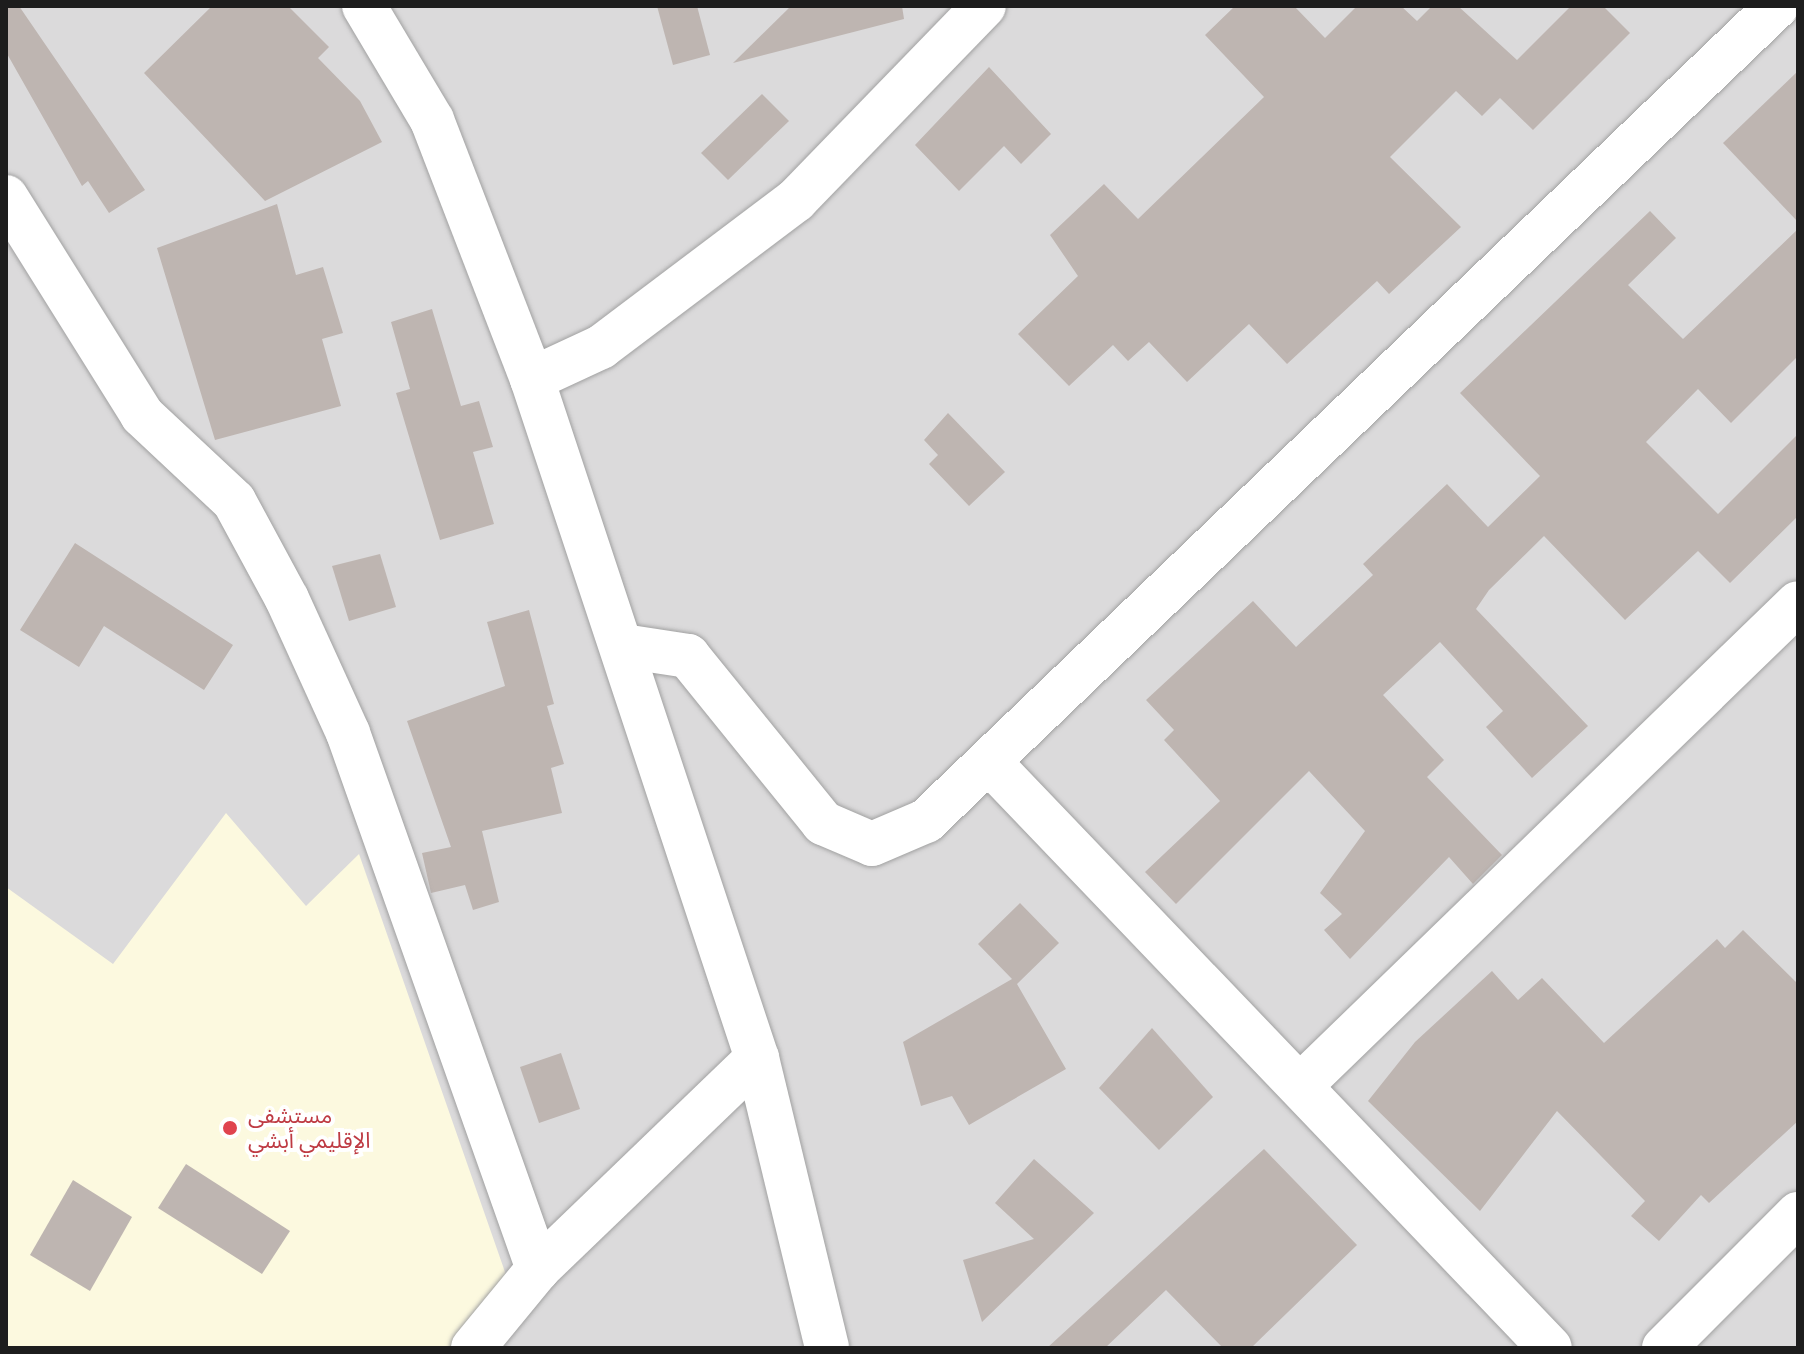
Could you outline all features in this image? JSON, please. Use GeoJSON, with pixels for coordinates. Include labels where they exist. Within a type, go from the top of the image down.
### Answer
{"type":"FeatureCollection","features":[{"type":"Feature","properties":{"kind":"street"},"geometry":{"type":"LineString","coordinates":[[364,6],[432,120],[532,379],[757,1058],[827,1348]]}},
{"type":"Feature","properties":{"kind":"street"},"geometry":{"type":"LineString","coordinates":[[532,379],[601,347],[796,200],[984,6]]}},
{"type":"Feature","properties":{"kind":"street"},"geometry":{"type":"LineString","coordinates":[[623,646],[688,656],[823,823],[872,844],[926,821],[991,764],[1777,6]]}},
{"type":"Feature","properties":{"kind":"street"},"geometry":{"type":"LineString","coordinates":[[6,197],[142,415],[234,501],[287,599],[348,733],[538,1269]]}},
{"type":"Feature","properties":{"kind":"street"},"geometry":{"type":"LineString","coordinates":[[1301,1085],[1798,603]]}},
{"type":"Feature","properties":{"kind":"street"},"geometry":{"type":"LineString","coordinates":[[991,764],[1550,1348]]}},
{"type":"Feature","properties":{"kind":"street"},"geometry":{"type":"LineString","coordinates":[[473,1348],[538,1269],[757,1058]]}},
{"type":"Feature","properties":{"kind":"street"},"geometry":{"type":"LineString","coordinates":[[1664,1348],[1798,1214]]}},
{"type":"Feature","properties":{"kind":"shaded area"},"geometry":{"type":"Polygon","coordinates":[[[6,6],[1798,6],[1798,1348],[6,1348],[6,6]]]}},
{"type":"Feature","properties":{"kind":"shaded area","name":"مستشفى الإقليمي أبشي"},"geometry":{"type":"Polygon","coordinates":[[[226,813],[306,906],[359,854],[512,1292],[462,1348],[6,1348],[6,887],[113,964],[226,813]]]}},
{"type":"Feature","properties":{"kind":"building"},"geometry":{"type":"Polygon","coordinates":[[[6,6],[19,6],[145,190],[109,213],[88,181],[82,186],[6,52],[6,6]]]}},
{"type":"Feature","properties":{"kind":"building"},"geometry":{"type":"Polygon","coordinates":[[[212,6],[288,6],[329,47],[318,58],[360,101],[382,142],[265,201],[144,73],[212,6]]]}},
{"type":"Feature","properties":{"kind":"building"},"geometry":{"type":"Polygon","coordinates":[[[657,6],[697,6],[710,55],[673,65],[657,6]]]}},
{"type":"Feature","properties":{"kind":"building"},"geometry":{"type":"Polygon","coordinates":[[[791,6],[902,6],[904,19],[733,63],[791,6]]]}},
{"type":"Feature","properties":{"kind":"building"},"geometry":{"type":"Polygon","coordinates":[[[1235,6],[1294,6],[1325,38],[1357,6],[1401,6],[1417,21],[1432,6],[1458,6],[1517,60],[1571,6],[1603,6],[1630,33],[1533,130],[1500,98],[1482,116],[1456,91],[1390,157],[1461,227],[1389,294],[1377,281],[1287,364],[1249,324],[1187,382],[1149,342],[1128,361],[1113,345],[1069,386],[1018,334],[1078,276],[1050,235],[1104,184],[1138,219],[1264,97],[1205,35],[1235,6]]]}},
{"type":"Feature","properties":{"kind":"building"},"geometry":{"type":"Polygon","coordinates":[[[989,67],[1051,134],[1021,164],[1004,146],[959,191],[915,145],[989,67]]]}},
{"type":"Feature","properties":{"kind":"building"},"geometry":{"type":"Polygon","coordinates":[[[1798,71],[1798,222],[1723,143],[1798,71]]]}},
{"type":"Feature","properties":{"kind":"building"},"geometry":{"type":"Polygon","coordinates":[[[762,94],[789,121],[728,180],[701,153],[762,94]]]}},
{"type":"Feature","properties":{"kind":"building"},"geometry":{"type":"Polygon","coordinates":[[[277,204],[296,275],[323,267],[343,333],[322,339],[341,406],[215,440],[157,248],[277,204]]]}},
{"type":"Feature","properties":{"kind":"building"},"geometry":{"type":"Polygon","coordinates":[[[1650,211],[1676,238],[1628,285],[1683,339],[1798,229],[1798,356],[1731,423],[1698,389],[1646,442],[1718,514],[1798,434],[1798,516],[1730,583],[1698,551],[1625,620],[1544,536],[1489,590],[1476,609],[1588,726],[1532,778],[1486,727],[1503,711],[1440,642],[1383,695],[1444,760],[1427,777],[1502,855],[1473,884],[1449,857],[1350,959],[1324,930],[1342,914],[1320,893],[1365,831],[1309,771],[1176,904],[1145,872],[1220,801],[1164,740],[1174,730],[1146,700],[1253,601],[1296,647],[1373,575],[1363,564],[1447,484],[1488,527],[1540,476],[1460,393],[1650,211]]]}},
{"type":"Feature","properties":{"kind":"building"},"geometry":{"type":"Polygon","coordinates":[[[432,309],[461,406],[479,401],[493,447],[473,452],[494,524],[440,540],[396,393],[410,389],[391,322],[432,309]]]}},
{"type":"Feature","properties":{"kind":"building"},"geometry":{"type":"Polygon","coordinates":[[[948,413],[1005,472],[969,506],[929,464],[938,455],[924,440],[948,413]]]}},
{"type":"Feature","properties":{"kind":"building"},"geometry":{"type":"Polygon","coordinates":[[[75,543],[233,645],[204,690],[104,626],[79,667],[20,630],[75,543]]]}},
{"type":"Feature","properties":{"kind":"building"},"geometry":{"type":"Polygon","coordinates":[[[380,554],[396,607],[349,621],[332,566],[380,554]]]}},
{"type":"Feature","properties":{"kind":"building"},"geometry":{"type":"Polygon","coordinates":[[[529,610],[554,704],[547,706],[564,764],[551,768],[562,813],[482,831],[499,902],[473,910],[465,885],[431,893],[422,853],[451,847],[407,721],[505,686],[487,622],[529,610]]]}},
{"type":"Feature","properties":{"kind":"building"},"geometry":{"type":"Polygon","coordinates":[[[1020,903],[1059,943],[1017,984],[1066,1069],[969,1125],[952,1096],[921,1106],[903,1042],[1012,979],[978,944],[1020,903]]]}},
{"type":"Feature","properties":{"kind":"building"},"geometry":{"type":"Polygon","coordinates":[[[1743,930],[1798,984],[1798,1121],[1709,1203],[1701,1195],[1659,1241],[1631,1216],[1645,1201],[1557,1111],[1480,1211],[1368,1101],[1415,1042],[1492,971],[1518,1000],[1542,978],[1604,1043],[1717,939],[1725,948],[1743,930]]]}},
{"type":"Feature","properties":{"kind":"building"},"geometry":{"type":"Polygon","coordinates":[[[1152,1028],[1213,1097],[1159,1150],[1099,1088],[1152,1028]]]}},
{"type":"Feature","properties":{"kind":"building"},"geometry":{"type":"Polygon","coordinates":[[[561,1053],[580,1109],[539,1123],[520,1067],[561,1053]]]}},
{"type":"Feature","properties":{"kind":"building"},"geometry":{"type":"Polygon","coordinates":[[[1264,1149],[1357,1245],[1251,1348],[1223,1348],[1166,1290],[1105,1348],[1047,1348],[1264,1149]]]}},
{"type":"Feature","properties":{"kind":"building"},"geometry":{"type":"Polygon","coordinates":[[[1034,1159],[1094,1213],[982,1322],[963,1260],[1034,1239],[995,1203],[1034,1159]]]}},
{"type":"Feature","properties":{"kind":"building"},"geometry":{"type":"Polygon","coordinates":[[[186,1164],[290,1231],[262,1274],[158,1208],[186,1164]]]}},
{"type":"Feature","properties":{"kind":"building"},"geometry":{"type":"Polygon","coordinates":[[[73,1180],[132,1217],[90,1291],[30,1255],[73,1180]]]}},
{"type":"Feature","properties":{"kind":"place","name":"مستشفى الإقليمي أبشي"},"geometry":{"type":"Point","coordinates":[230,1128]}}]}
